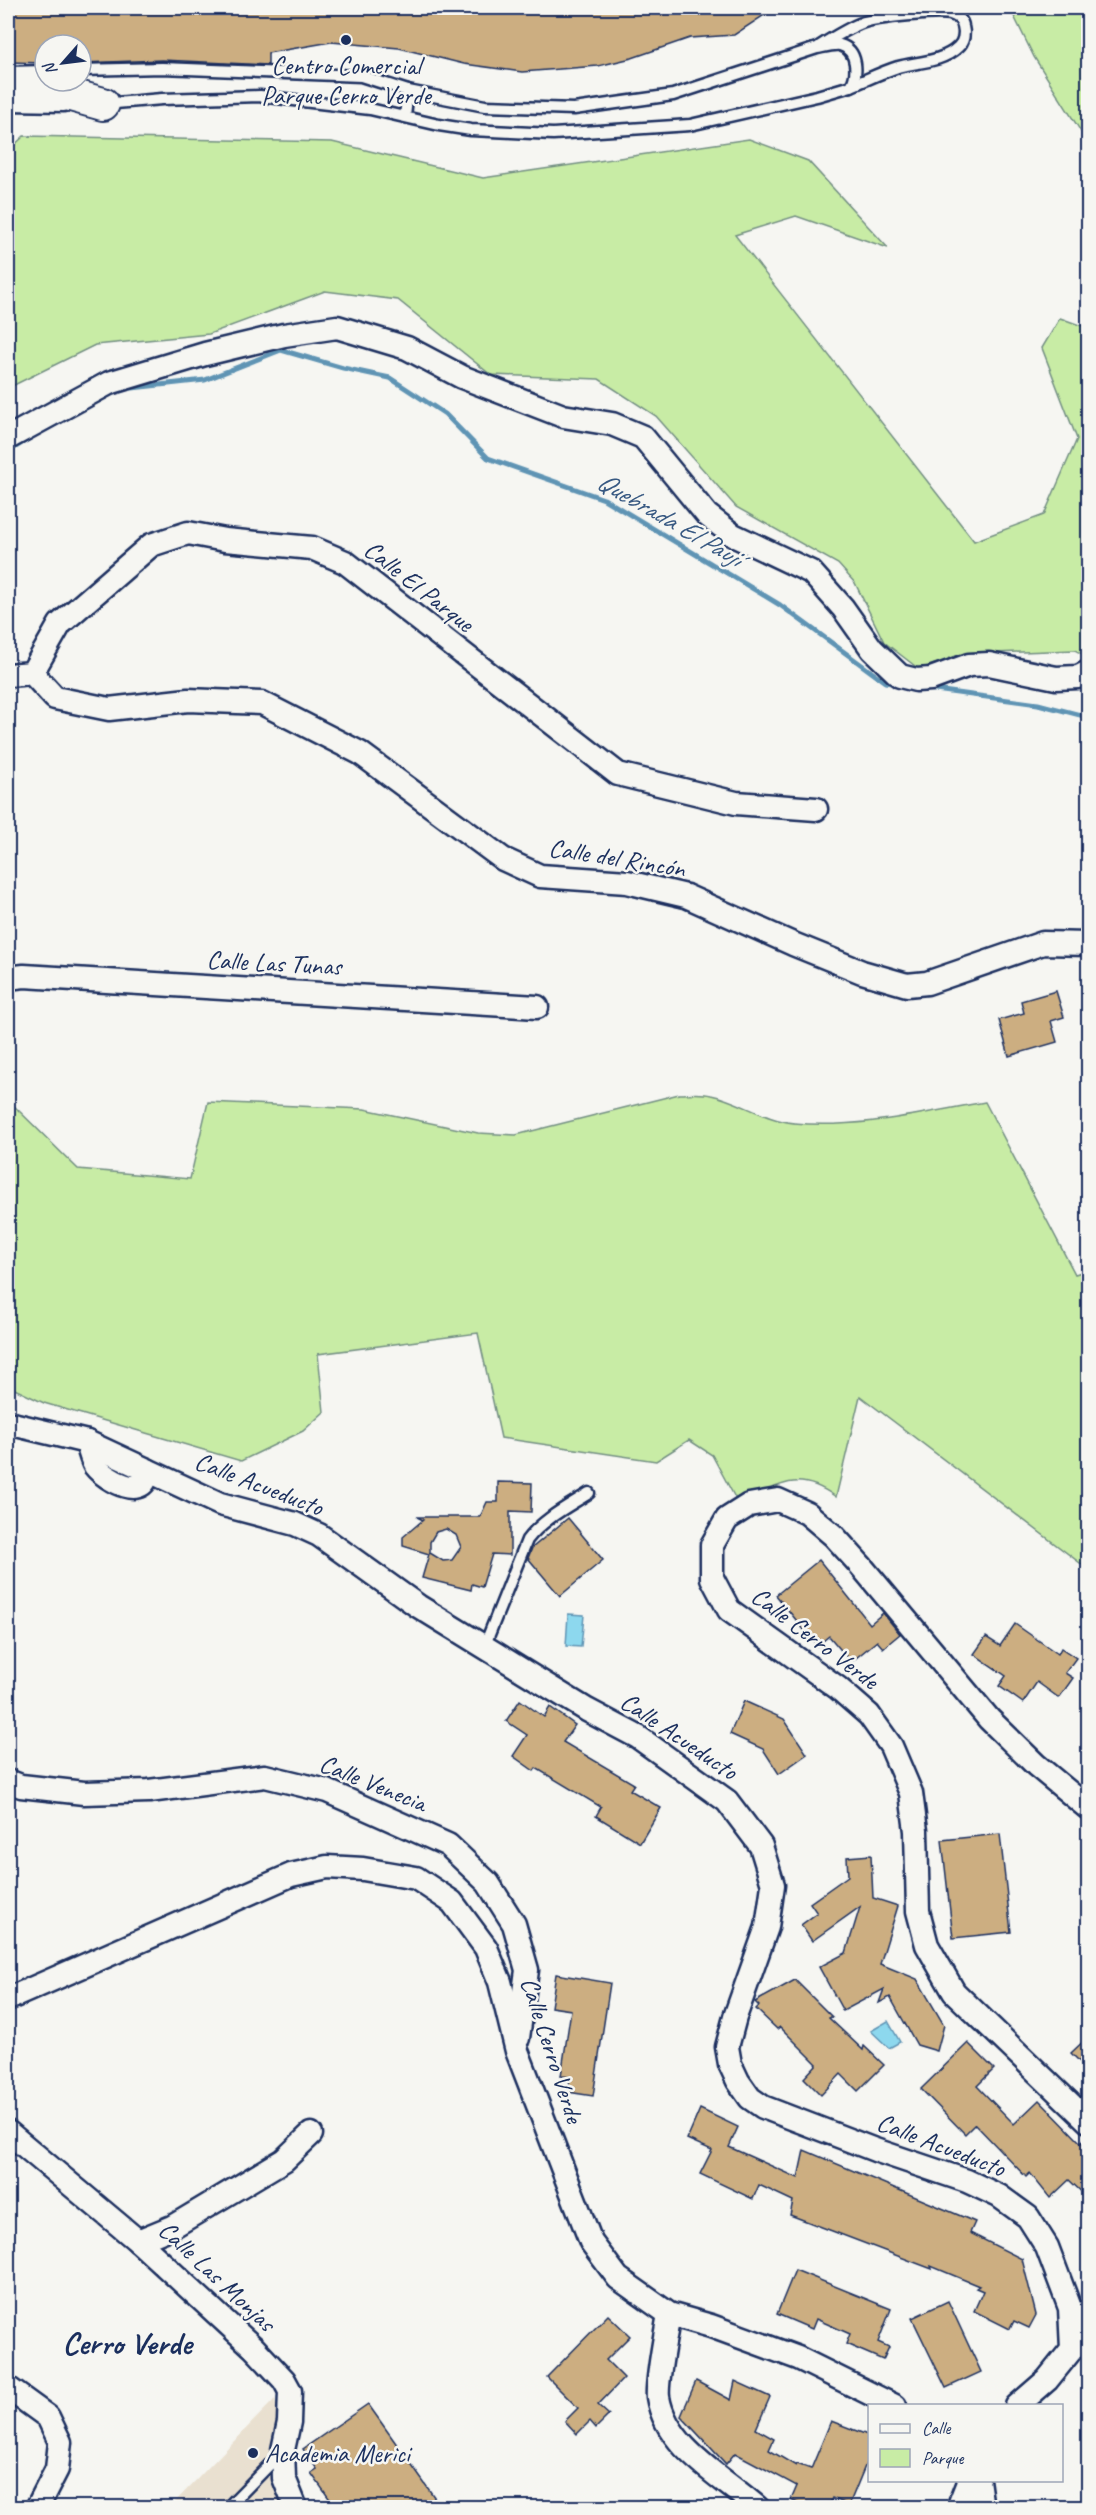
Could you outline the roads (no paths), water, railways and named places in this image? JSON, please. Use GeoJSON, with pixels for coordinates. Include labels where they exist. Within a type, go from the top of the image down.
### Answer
{"type":"FeatureCollection","features":[{"type":"Feature","properties":{"kind":"main road"},"geometry":{"type":"LineString","coordinates":[[8,89],[53,90],[103,104]]}},
{"type":"Feature","properties":{"kind":"street"},"geometry":{"type":"LineString","coordinates":[[8,438],[109,383],[205,354],[284,335],[338,327],[407,348],[462,376],[563,416],[612,424],[643,437],[707,516],[733,536],[812,572],[843,608],[872,649],[900,676],[916,680],[931,679],[969,665],[989,664],[1056,678],[1078,676],[1089,672]]}},
{"type":"Feature","properties":{"kind":"street","name":"Calle El Parque"},"geometry":{"type":"LineString","coordinates":[[32,673],[60,624],[151,545],[188,533],[225,540],[312,548],[345,562],[618,774],[736,803],[816,809]]}},
{"type":"Feature","properties":{"kind":"street"},"geometry":{"type":"LineString","coordinates":[[8,675],[32,673]]}},
{"type":"Feature","properties":{"kind":"street","name":"Calle del Rincón"},"geometry":{"type":"LineString","coordinates":[[32,673],[55,698],[109,709],[188,700],[262,703],[360,753],[503,859],[540,876],[627,882],[686,896],[862,972],[908,985],[927,983],[1043,943],[1089,944]]}},
{"type":"Feature","properties":{"kind":"street","name":"Calle Las Tunas"},"geometry":{"type":"LineString","coordinates":[[8,978],[24,976],[537,1007]]}},
{"type":"Feature","properties":{"kind":"street","name":"Calle Acueducto"},"geometry":{"type":"LineString","coordinates":[[8,1423],[87,1442],[220,1504],[295,1524],[319,1535],[418,1606],[587,1710],[638,1737],[727,1801],[761,1846],[773,1885],[767,1927],[735,2018],[728,2047],[729,2064],[750,2098],[763,2107],[875,2150],[967,2181],[999,2196],[1028,2217],[1047,2247],[1070,2308],[1071,2349],[1047,2380],[1019,2404]]}},
{"type":"Feature","properties":{"kind":"street","name":"Calle Cerro Verde"},"geometry":{"type":"LineString","coordinates":[[1089,1808],[1036,1766],[990,1719],[861,1566],[834,1536],[807,1513],[778,1500],[749,1505],[727,1519],[712,1545],[712,1578],[729,1610],[838,1688],[869,1715],[891,1746],[910,1793],[916,1831],[918,1911],[927,1945],[954,1992],[1089,2121]]}},
{"type":"Feature","properties":{"kind":"street","name":"Calle Venecia"},"geometry":{"type":"LineString","coordinates":[[8,1781],[21,1786],[105,1792],[149,1791],[265,1776],[327,1791],[448,1845],[488,1883],[514,1924],[527,1970],[517,2051]]}},
{"type":"Feature","properties":{"kind":"street","name":"Calle Cerro Verde"},"geometry":{"type":"LineString","coordinates":[[8,1999],[291,1875],[327,1867],[363,1869],[416,1878],[452,1902],[486,1948],[500,1982],[517,2051],[591,2242],[618,2278],[669,2314],[711,2326],[798,2358],[891,2404]]}},
{"type":"Feature","properties":{"kind":"street","name":"Calle Las Monjas"},"geometry":{"type":"LineString","coordinates":[[8,2132],[138,2241],[254,2348],[284,2380],[290,2391],[289,2421],[283,2450],[284,2478],[294,2506]]}},
{"type":"Feature","properties":{"kind":"street"},"geometry":{"type":"LineString","coordinates":[[138,2241],[172,2227],[284,2160],[311,2134]]}},
{"type":"Feature","properties":{"kind":"street"},"geometry":{"type":"LineString","coordinates":[[669,2314],[658,2396],[664,2414],[676,2436],[693,2455],[758,2508]]}},
{"type":"Feature","properties":{"kind":"street"},"geometry":{"type":"LineString","coordinates":[[8,2388],[48,2417],[60,2442],[57,2469],[37,2508]]}},
{"type":"Feature","properties":{"kind":"street"},"geometry":{"type":"LineString","coordinates":[[958,2508],[969,2482]]}},
{"type":"Feature","properties":{"kind":"street"},"geometry":{"type":"LineString","coordinates":[[978,2482],[982,2508]]}},
{"type":"Feature","properties":{"kind":"lane"},"geometry":{"type":"LineString","coordinates":[[8,105],[61,106],[162,99],[260,96],[328,102],[405,116],[439,125],[524,134],[664,128],[701,123],[817,96],[851,86],[898,67],[919,63],[948,53],[959,47],[964,39],[963,24],[959,17],[949,14],[886,18],[850,28],[817,48]]}},
{"type":"Feature","properties":{"kind":"lane"},"geometry":{"type":"LineString","coordinates":[[93,70],[162,68],[361,76],[408,91],[485,106],[574,110],[674,95],[817,48],[839,45],[848,49],[855,63],[857,75],[851,86]]}},
{"type":"Feature","properties":{"kind":"lane"},"geometry":{"type":"LineString","coordinates":[[8,72],[33,71]]}},
{"type":"Feature","properties":{"kind":"lane"},"geometry":{"type":"LineString","coordinates":[[405,116],[408,91]]}},
{"type":"Feature","properties":{"kind":"lane"},"geometry":{"type":"LineString","coordinates":[[484,1647],[527,1540],[535,1529],[589,1493]]}},
{"type":"Feature","properties":{"kind":"lane"},"geometry":{"type":"LineString","coordinates":[[226,2508],[283,2450]]}},
{"type":"Feature","properties":{"kind":"water"},"geometry":{"type":"Polygon","coordinates":[[[568,1614],[584,1615],[581,1647],[566,1646],[568,1614]]]}},
{"type":"Feature","properties":{"kind":"water"},"geometry":{"type":"Polygon","coordinates":[[[888,2021],[900,2042],[889,2048],[871,2031],[888,2021]]]}},
{"type":"Feature","properties":{"kind":"waterway","name":"Quebrada El Paují"},"geometry":{"type":"LineString","coordinates":[[123,389],[205,380],[281,350],[343,368],[390,378],[445,414],[488,458],[604,499],[780,605],[885,682],[898,684]]}},
{"type":"Feature","properties":{"kind":"waterway","name":"Quebrada El Paují"},"geometry":{"type":"LineString","coordinates":[[8,452],[30,438]]}},
{"type":"Feature","properties":{"kind":"waterway","name":"Quebrada El Paují"},"geometry":{"type":"LineString","coordinates":[[928,689],[1038,704],[1088,717]]}},
{"type":"Feature","properties":{"kind":"place","name":"Centro Comercial Parque Cerro Verde"},"geometry":{"type":"Point","coordinates":[346,40]}},
{"type":"Feature","properties":{"kind":"place","name":"Academia Merici"},"geometry":{"type":"Point","coordinates":[253,2453]}},
{"type":"Feature","properties":{"kind":"district","name":"Cerro Verde"},"geometry":{"type":"Point","coordinates":[127,2343]}}]}
